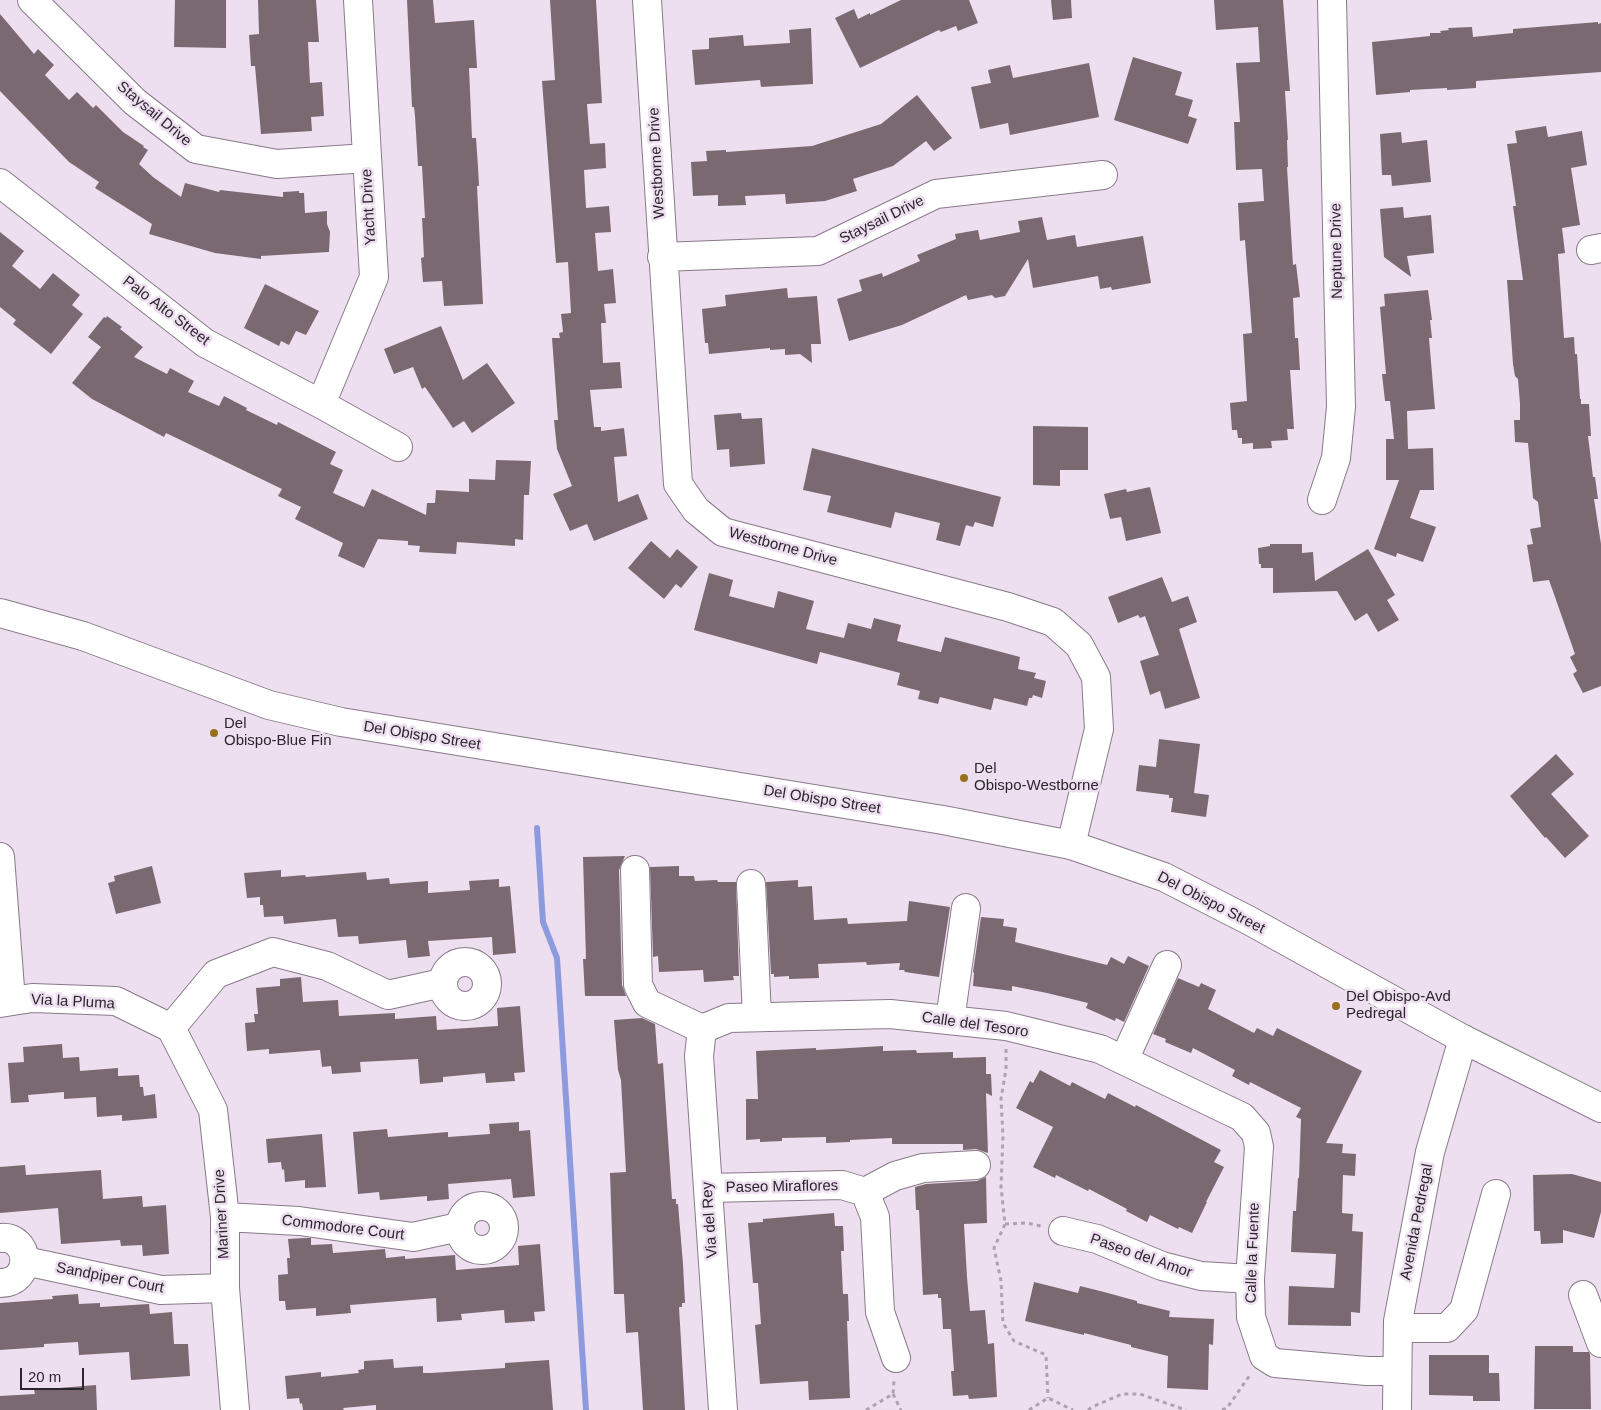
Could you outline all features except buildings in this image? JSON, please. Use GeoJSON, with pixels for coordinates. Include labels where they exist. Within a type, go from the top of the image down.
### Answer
{"type":"FeatureCollection","features":[{"type":"Feature","properties":{"kind":"street","name":"Staysail Drive"},"geometry":{"type":"LineString","coordinates":[[32,0],[135,102],[196,150],[277,164],[367,158]]}},
{"type":"Feature","properties":{"kind":"street","name":"Yacht Drive"},"geometry":{"type":"LineString","coordinates":[[321,404],[374,277],[358,0]]}},
{"type":"Feature","properties":{"kind":"street","name":"Westborne Drive"},"geometry":{"type":"LineString","coordinates":[[647,0],[678,484],[696,510],[723,532],[1008,607],[1053,622],[1079,645],[1096,677],[1099,729],[1072,845]]}},
{"type":"Feature","properties":{"kind":"street","name":"Neptune Drive"},"geometry":{"type":"LineString","coordinates":[[1322,500],[1336,458],[1342,407],[1332,0]]}},
{"type":"Feature","properties":{"kind":"street","name":"Staysail Drive"},"geometry":{"type":"LineString","coordinates":[[662,257],[818,251],[936,194],[1102,175]]}},
{"type":"Feature","properties":{"kind":"street","name":"Palo Alto Street"},"geometry":{"type":"LineString","coordinates":[[0,183],[205,343],[398,447]]}},
{"type":"Feature","properties":{"kind":"street","name":"Del Obispo Street"},"geometry":{"type":"LineString","coordinates":[[0,613],[83,636],[269,705],[341,722],[943,820],[1072,845],[1164,877],[1250,921],[1463,1039],[1601,1108]]}},
{"type":"Feature","properties":{"kind":"street"},"geometry":{"type":"LineString","coordinates":[[0,857],[5,1002]]}},
{"type":"Feature","properties":{"kind":"street"},"geometry":{"type":"LineString","coordinates":[[634,870],[638,985],[647,1003],[702,1029]]}},
{"type":"Feature","properties":{"kind":"street"},"geometry":{"type":"LineString","coordinates":[[751,884],[757,1018]]}},
{"type":"Feature","properties":{"kind":"street"},"geometry":{"type":"LineString","coordinates":[[950,1020],[966,908]]}},
{"type":"Feature","properties":{"kind":"street"},"geometry":{"type":"LineString","coordinates":[[171,1028],[216,974],[273,952],[327,966],[388,995],[442,983]]}},
{"type":"Feature","properties":{"kind":"street"},"geometry":{"type":"LineString","coordinates":[[1124,1060],[1167,965]]}},
{"type":"Feature","properties":{"kind":"street","name":"Via la Pluma"},"geometry":{"type":"LineString","coordinates":[[5,1002],[32,998],[116,1002],[171,1028]]}},
{"type":"Feature","properties":{"kind":"street","name":"Calle del Tesoro"},"geometry":{"type":"LineString","coordinates":[[702,1029],[729,1018],[890,1014],[1006,1026],[1100,1049],[1242,1117],[1256,1133]]}},
{"type":"Feature","properties":{"kind":"street","name":"Mariner Drive"},"geometry":{"type":"LineString","coordinates":[[171,1028],[213,1110],[225,1216],[225,1288],[236,1410]]}},
{"type":"Feature","properties":{"kind":"street","name":"Via del Rey"},"geometry":{"type":"LineString","coordinates":[[702,1029],[699,1056],[723,1410]]}},
{"type":"Feature","properties":{"kind":"street","name":"Avenida Pedregal"},"geometry":{"type":"LineString","coordinates":[[1396,1410],[1398,1328],[1430,1152],[1463,1039]]}},
{"type":"Feature","properties":{"kind":"street","name":"Calle la Fuente"},"geometry":{"type":"LineString","coordinates":[[1256,1133],[1259,1147],[1250,1279],[1251,1317],[1264,1356]]}},
{"type":"Feature","properties":{"kind":"street"},"geometry":{"type":"LineString","coordinates":[[896,1358],[880,1312],[875,1217],[865,1192],[895,1176],[922,1168],[976,1165]]}},
{"type":"Feature","properties":{"kind":"street","name":"Paseo Miraflores"},"geometry":{"type":"LineString","coordinates":[[708,1188],[842,1185],[865,1192]]}},
{"type":"Feature","properties":{"kind":"street"},"geometry":{"type":"LineString","coordinates":[[1398,1328],[1447,1328],[1464,1310],[1496,1194]]}},
{"type":"Feature","properties":{"kind":"street","name":"Commodore Court"},"geometry":{"type":"LineString","coordinates":[[225,1216],[299,1222],[412,1236],[460,1227]]}},
{"type":"Feature","properties":{"kind":"street","name":"Paseo del Amor"},"geometry":{"type":"LineString","coordinates":[[1063,1231],[1097,1239],[1133,1255],[1170,1268],[1201,1276],[1250,1279]]}},
{"type":"Feature","properties":{"kind":"street"},"geometry":{"type":"LineString","coordinates":[[0,1238],[12,1240],[19,1245],[24,1252],[25,1261],[23,1270],[18,1277],[10,1282],[0,1283]]}},
{"type":"Feature","properties":{"kind":"street","name":"Sandpiper Court"},"geometry":{"type":"LineString","coordinates":[[25,1261],[162,1290],[225,1288]]}},
{"type":"Feature","properties":{"kind":"street"},"geometry":{"type":"LineString","coordinates":[[1583,1294],[1601,1343]]}},
{"type":"Feature","properties":{"kind":"street"},"geometry":{"type":"LineString","coordinates":[[1264,1356],[1275,1363],[1367,1371],[1397,1371]]}},
{"type":"Feature","properties":{"kind":"path"},"geometry":{"type":"LineString","coordinates":[[1006,1026],[1006,1069],[1001,1099],[1003,1136],[1001,1187],[1005,1224],[994,1248],[1000,1281],[1004,1322],[1014,1340],[1046,1355],[1048,1398]]}},
{"type":"Feature","properties":{"kind":"path"},"geometry":{"type":"LineString","coordinates":[[1005,1224],[1028,1223],[1063,1231]]}},
{"type":"Feature","properties":{"kind":"path"},"geometry":{"type":"LineString","coordinates":[[1222,1410],[1226,1409],[1264,1356]]}},
{"type":"Feature","properties":{"kind":"path"},"geometry":{"type":"LineString","coordinates":[[896,1358],[893,1394],[901,1410]]}},
{"type":"Feature","properties":{"kind":"path"},"geometry":{"type":"LineString","coordinates":[[866,1410],[893,1394]]}},
{"type":"Feature","properties":{"kind":"path"},"geometry":{"type":"LineString","coordinates":[[1088,1410],[1122,1394],[1140,1394],[1186,1410]]}},
{"type":"Feature","properties":{"kind":"path"},"geometry":{"type":"LineString","coordinates":[[1029,1410],[1048,1398]]}},
{"type":"Feature","properties":{"kind":"path"},"geometry":{"type":"LineString","coordinates":[[1048,1398],[1073,1410]]}},
{"type":"Feature","properties":{"kind":"waterway"},"geometry":{"type":"LineString","coordinates":[[537,828],[543,922],[557,958],[586,1410]]}},
{"type":"Feature","properties":{"kind":"place","name":"Del Obispo-Blue Fin"},"geometry":{"type":"Point","coordinates":[214,733]}},
{"type":"Feature","properties":{"kind":"place","name":"Del Obispo-Westborne"},"geometry":{"type":"Point","coordinates":[964,778]}},
{"type":"Feature","properties":{"kind":"place","name":"Del Obispo-Avd Pedregal"},"geometry":{"type":"Point","coordinates":[1336,1006]}}]}
